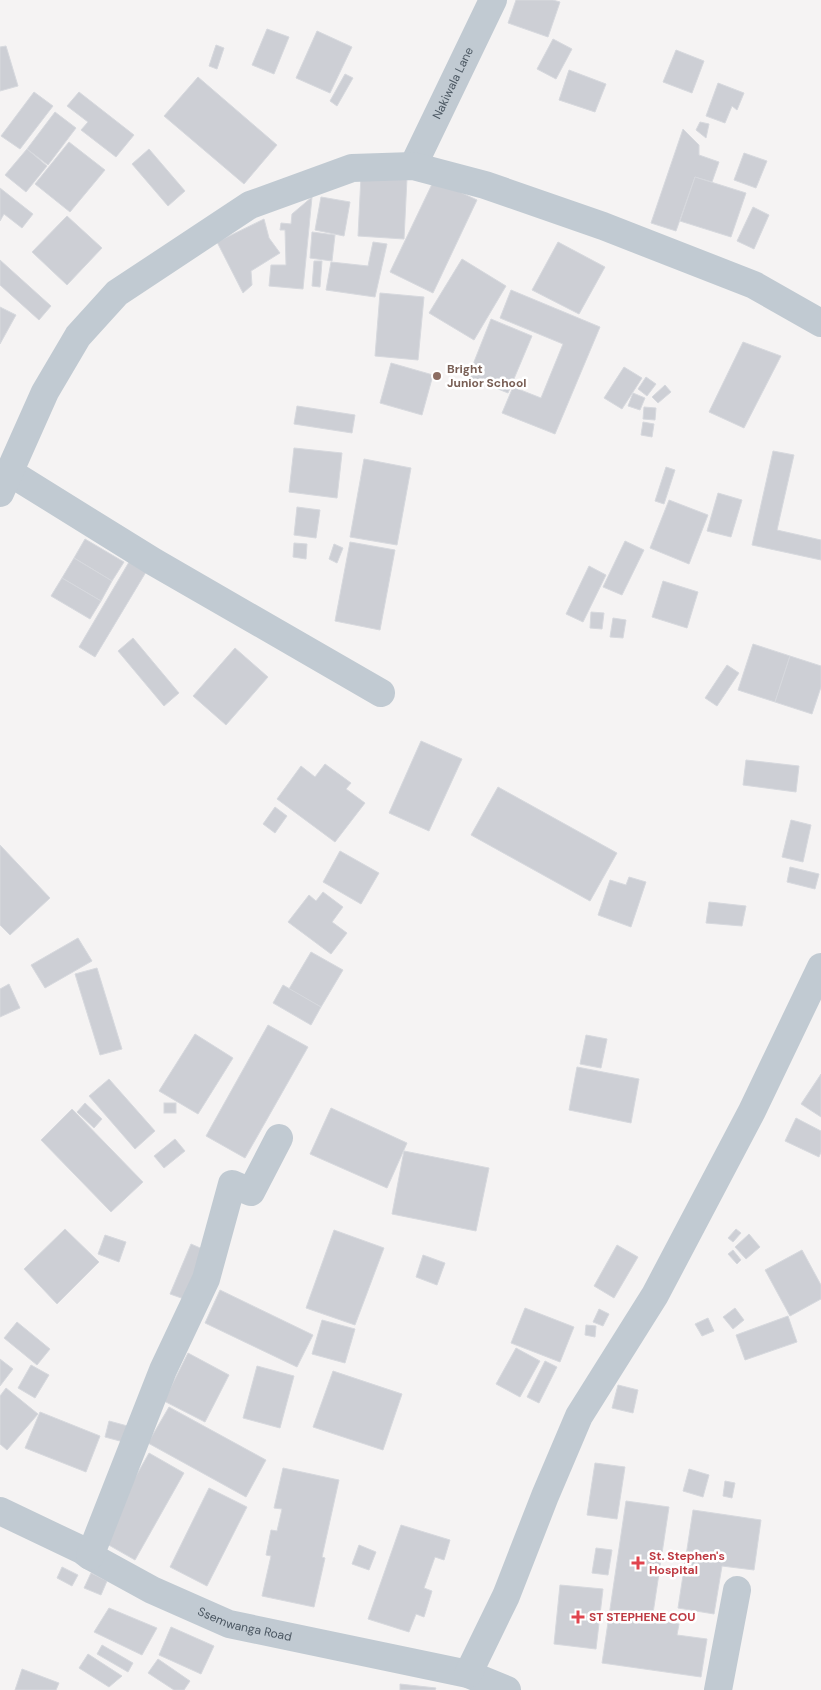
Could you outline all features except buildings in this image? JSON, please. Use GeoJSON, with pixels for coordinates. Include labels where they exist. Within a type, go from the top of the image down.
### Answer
{"type":"FeatureCollection","features":[{"type":"Feature","properties":{"kind":"street","name":"Nakiwala Lane"},"geometry":{"type":"LineString","coordinates":[[412,166],[493,0]]}},
{"type":"Feature","properties":{"kind":"street"},"geometry":{"type":"LineString","coordinates":[[381,693],[154,562],[5,482],[45,392],[78,336],[117,292],[250,205],[352,168],[412,166],[484,185],[602,226],[754,285],[821,323]]}},
{"type":"Feature","properties":{"kind":"street"},"geometry":{"type":"LineString","coordinates":[[468,1674],[506,1596],[545,1496],[580,1416],[655,1295],[752,1111],[821,967]]}},
{"type":"Feature","properties":{"kind":"street"},"geometry":{"type":"LineString","coordinates":[[90,1556],[163,1370],[206,1279],[232,1184],[251,1192],[279,1138]]}},
{"type":"Feature","properties":{"kind":"street","name":"Ssemwanga Road"},"geometry":{"type":"LineString","coordinates":[[3,1517],[82,1550],[152,1590],[229,1624],[468,1674],[507,1690]]}},
{"type":"Feature","properties":{"kind":"street"},"geometry":{"type":"LineString","coordinates":[[718,1690],[737,1590]]}},
{"type":"Feature","properties":{"kind":"place","name":"Bright Junior School"},"geometry":{"type":"Point","coordinates":[437,376]}},
{"type":"Feature","properties":{"kind":"place","name":"St. Stephen's Hospital"},"geometry":{"type":"Point","coordinates":[638,1563]}},
{"type":"Feature","properties":{"kind":"place","name":"ST STEPHENE COU"},"geometry":{"type":"Point","coordinates":[578,1617]}}]}
